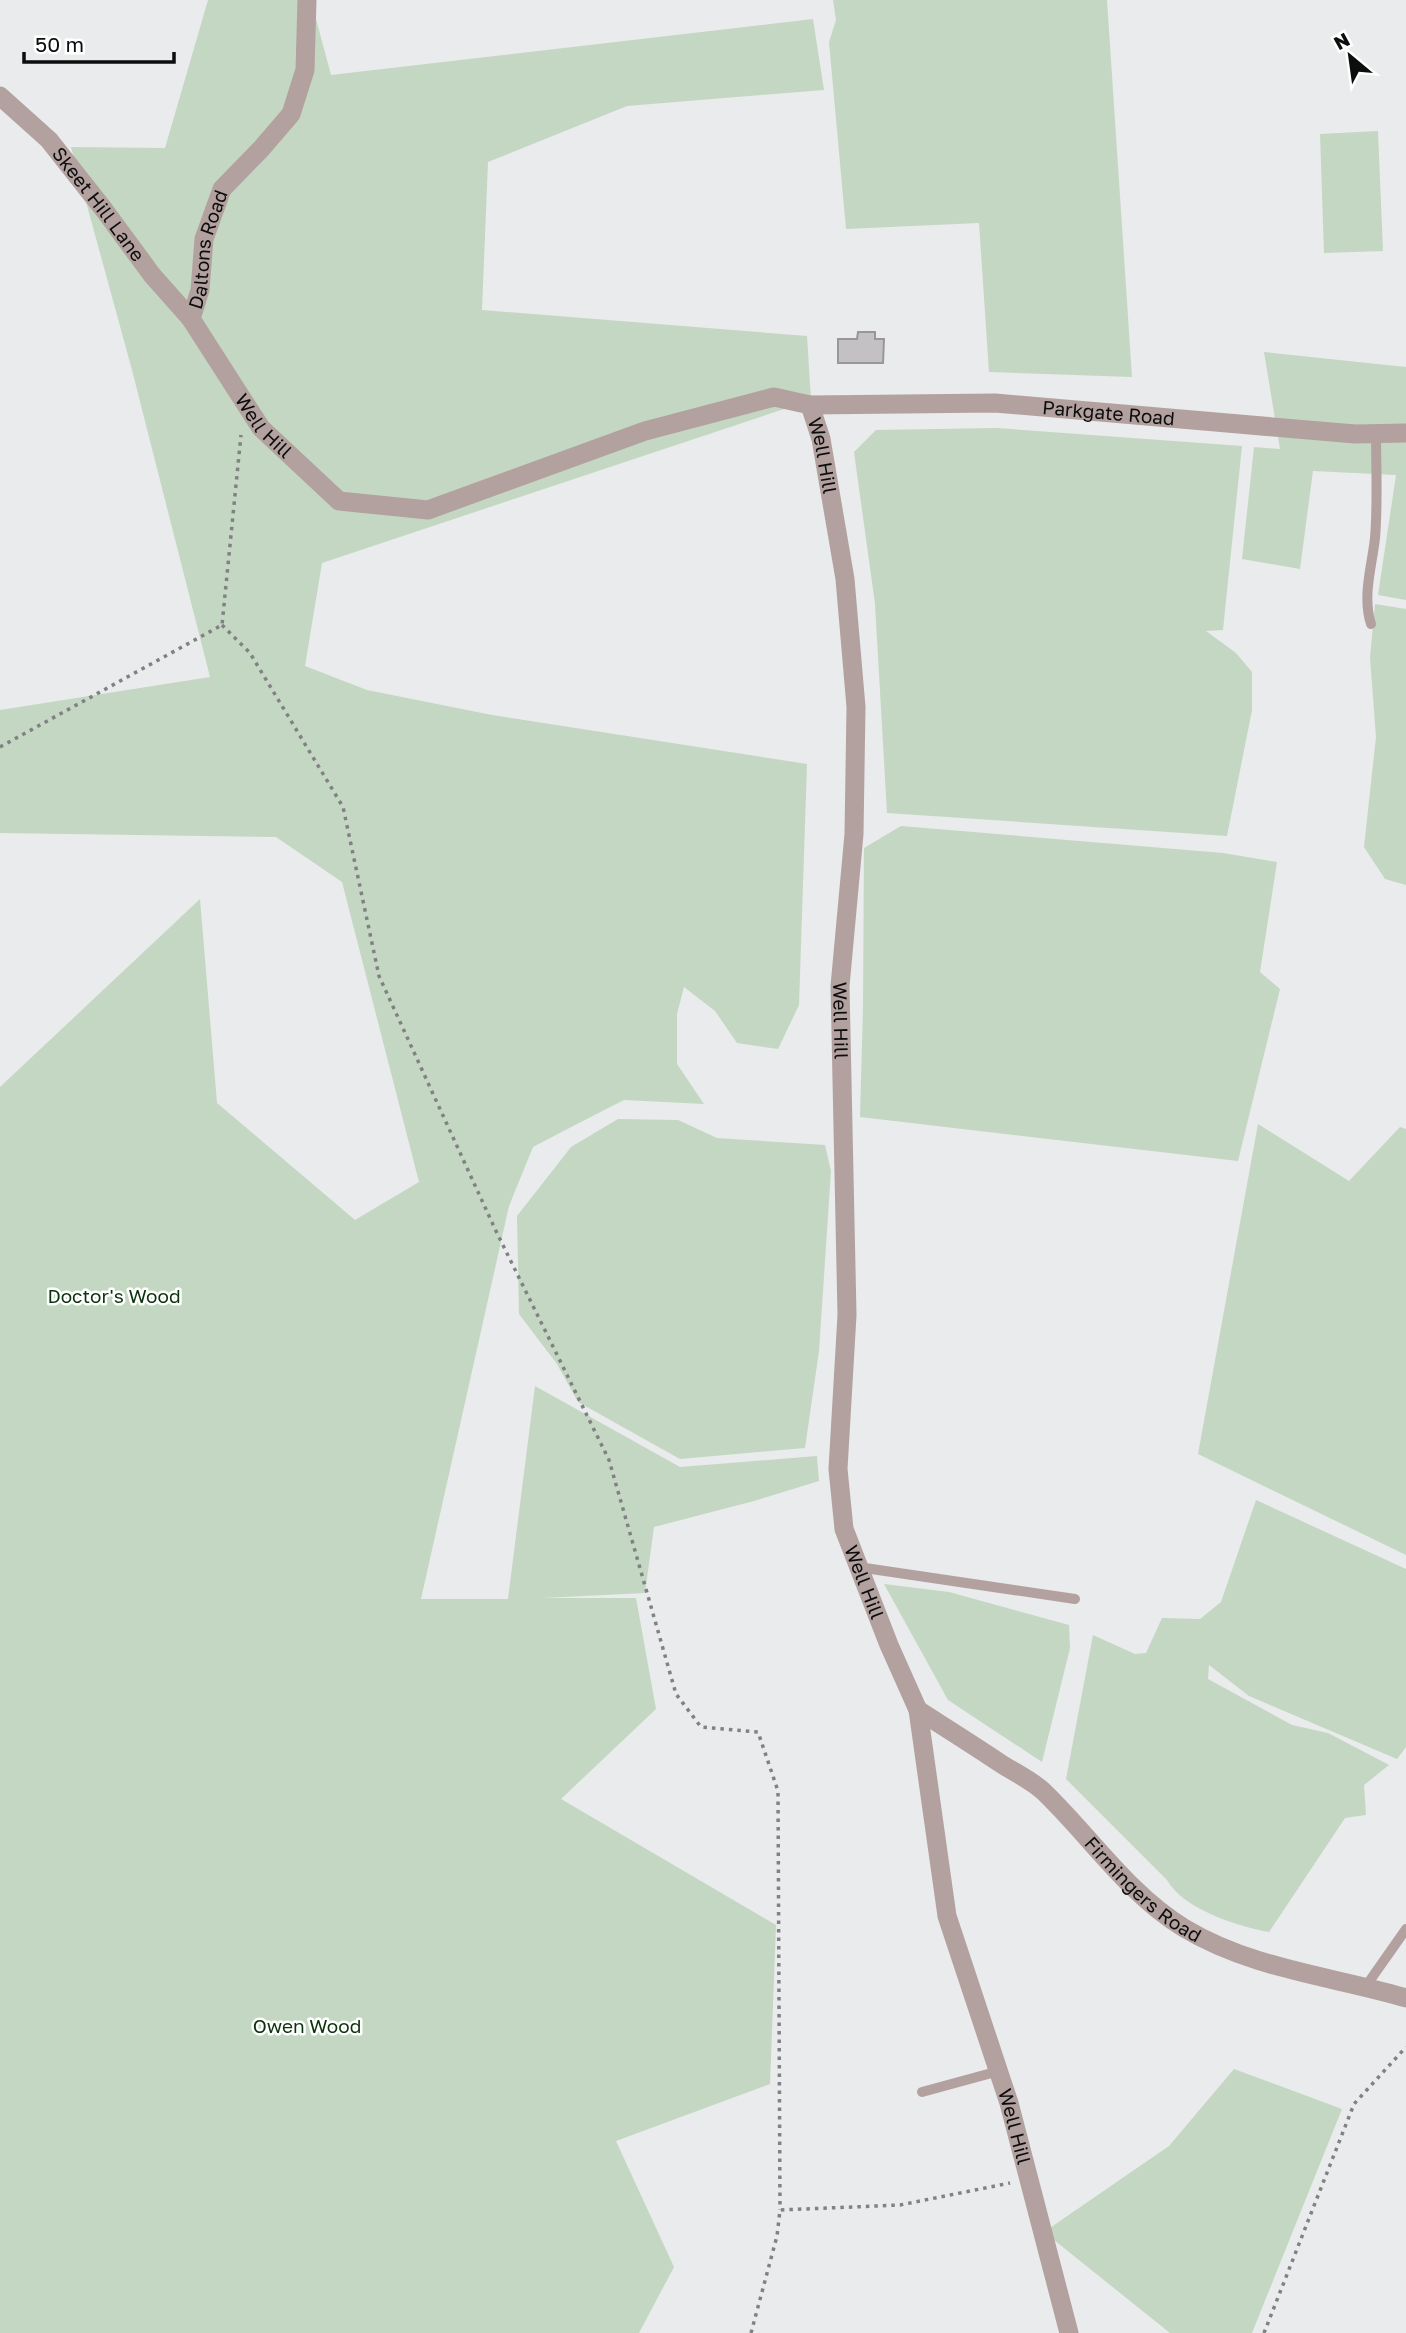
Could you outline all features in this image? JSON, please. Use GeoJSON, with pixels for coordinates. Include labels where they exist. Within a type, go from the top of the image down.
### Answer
{"type":"FeatureCollection","features":[{"type":"Feature","properties":{"kind":"street","name":"Daltons Road"},"geometry":{"type":"LineString","coordinates":[[191,318],[200,290],[204,239],[222,189],[291,114],[305,70],[307,0]]}},
{"type":"Feature","properties":{"kind":"street","name":"Skeet Hill Lane"},"geometry":{"type":"LineString","coordinates":[[0,96],[49,140],[152,275],[191,318]]}},
{"type":"Feature","properties":{"kind":"street","name":"Well Hill"},"geometry":{"type":"LineString","coordinates":[[191,318],[261,428],[339,500],[428,510],[645,431],[774,397],[810,405],[821,439],[845,579],[856,707],[854,834],[840,986],[847,1315],[838,1469],[845,1529],[858,1567],[918,1710],[947,1916],[999,2071],[1069,2333]]}},
{"type":"Feature","properties":{"kind":"street","name":"Parkgate Road"},"geometry":{"type":"LineString","coordinates":[[810,405],[995,403],[1341,433],[1406,433]]}},
{"type":"Feature","properties":{"kind":"street","name":"Firmingers Road"},"geometry":{"type":"LineString","coordinates":[[918,1710],[1040,1788],[1084,1832],[1132,1887],[1184,1927],[1238,1953],[1293,1972],[1366,1986],[1406,1998]]}},
{"type":"Feature","properties":{"kind":"lane"},"geometry":{"type":"LineString","coordinates":[[1371,624],[1367,612],[1367,592],[1375,535],[1376,433]]}},
{"type":"Feature","properties":{"kind":"lane"},"geometry":{"type":"LineString","coordinates":[[858,1567],[1075,1599]]}},
{"type":"Feature","properties":{"kind":"lane"},"geometry":{"type":"LineString","coordinates":[[1366,1986],[1406,1929]]}},
{"type":"Feature","properties":{"kind":"lane"},"geometry":{"type":"LineString","coordinates":[[922,2092],[999,2071]]}},
{"type":"Feature","properties":{"kind":"path"},"geometry":{"type":"LineString","coordinates":[[222,625],[245,402]]}},
{"type":"Feature","properties":{"kind":"path"},"geometry":{"type":"LineString","coordinates":[[0,747],[222,625]]}},
{"type":"Feature","properties":{"kind":"path"},"geometry":{"type":"LineString","coordinates":[[222,625],[250,653],[343,807],[379,975],[495,1229],[609,1460],[676,1694],[701,1727],[758,1732],[778,1791],[780,2210],[777,2236],[751,2333]]}},
{"type":"Feature","properties":{"kind":"path"},"geometry":{"type":"LineString","coordinates":[[1264,2333],[1354,2104],[1406,2047]]}},
{"type":"Feature","properties":{"kind":"path"},"geometry":{"type":"LineString","coordinates":[[780,2210],[901,2205],[1029,2179]]}},
{"type":"Feature","properties":{"kind":"green space"},"geometry":{"type":"Polygon","coordinates":[[[208,0],[311,0],[331,75],[813,19],[824,90],[627,106],[488,162],[482,310],[807,336],[811,400],[322,563],[305,666],[367,690],[492,715],[807,764],[799,1005],[778,1049],[737,1043],[715,1011],[684,987],[677,1014],[677,1064],[704,1104],[624,1100],[533,1147],[509,1206],[421,1599],[508,1599],[535,1386],[680,1467],[817,1456],[819,1481],[654,1527],[645,1593],[543,1598],[636,1598],[656,1709],[561,1799],[776,1925],[770,2084],[616,2141],[674,2267],[639,2333],[0,2333],[0,1087],[200,899],[217,1103],[355,1220],[419,1182],[342,882],[276,837],[0,833],[0,710],[210,677],[132,370],[71,147],[165,148],[208,0]]]}},
{"type":"Feature","properties":{"kind":"green space"},"geometry":{"type":"Polygon","coordinates":[[[833,0],[1107,0],[1132,377],[989,372],[979,223],[846,229],[829,42],[836,20],[833,0]]]}},
{"type":"Feature","properties":{"kind":"green space"},"geometry":{"type":"Polygon","coordinates":[[[1378,131],[1383,251],[1324,253],[1320,134],[1378,131]]]}},
{"type":"Feature","properties":{"kind":"green space"},"geometry":{"type":"Polygon","coordinates":[[[1264,352],[1406,367],[1406,600],[1378,595],[1396,475],[1313,471],[1300,569],[1242,559],[1254,447],[1280,449],[1264,352]]]}},
{"type":"Feature","properties":{"kind":"green space"},"geometry":{"type":"Polygon","coordinates":[[[996,428],[1242,446],[1223,630],[1206,631],[1236,653],[1252,672],[1252,710],[1227,836],[887,813],[875,604],[854,452],[876,430],[996,428]]]}},
{"type":"Feature","properties":{"kind":"green space"},"geometry":{"type":"Polygon","coordinates":[[[1375,604],[1406,609],[1406,885],[1385,879],[1364,847],[1376,737],[1370,658],[1375,604]]]}},
{"type":"Feature","properties":{"kind":"green space"},"geometry":{"type":"Polygon","coordinates":[[[901,826],[1223,853],[1277,862],[1260,972],[1280,989],[1238,1161],[860,1117],[864,848],[901,826]]]}},
{"type":"Feature","properties":{"kind":"green space"},"geometry":{"type":"Polygon","coordinates":[[[618,1119],[678,1120],[717,1138],[825,1145],[831,1171],[819,1351],[805,1448],[680,1459],[578,1402],[557,1364],[519,1314],[517,1216],[571,1147],[618,1119]]]}},
{"type":"Feature","properties":{"kind":"green space"},"geometry":{"type":"Polygon","coordinates":[[[1258,1124],[1349,1181],[1400,1127],[1406,1129],[1406,1555],[1198,1454],[1258,1124]]]}},
{"type":"Feature","properties":{"kind":"green space"},"geometry":{"type":"Polygon","coordinates":[[[1256,1500],[1406,1569],[1406,1747],[1397,1759],[1249,1696],[1209,1665],[1208,1679],[1292,1725],[1328,1733],[1389,1765],[1364,1785],[1366,1815],[1345,1818],[1269,1932],[1228,1921],[1185,1900],[1066,1779],[1093,1635],[1135,1654],[1146,1653],[1162,1618],[1200,1619],[1221,1602],[1256,1500]]]}},
{"type":"Feature","properties":{"kind":"green space"},"geometry":{"type":"Polygon","coordinates":[[[884,1584],[949,1592],[1069,1625],[1070,1648],[1042,1762],[948,1700],[884,1584]]]}},
{"type":"Feature","properties":{"kind":"green space"},"geometry":{"type":"Polygon","coordinates":[[[1234,2069],[1342,2109],[1252,2333],[1170,2333],[1044,2232],[1169,2146],[1234,2069]]]}},
{"type":"Feature","properties":{"kind":"building"},"geometry":{"type":"Polygon","coordinates":[[[858,332],[875,332],[875,339],[884,339],[883,363],[838,363],[838,339],[857,339],[858,332]]]}},
{"type":"Feature","properties":{"kind":"park label","name":"Doctor's Wood"},"geometry":{"type":"Point","coordinates":[114,1296]}},
{"type":"Feature","properties":{"kind":"park label","name":"Owen Wood"},"geometry":{"type":"Point","coordinates":[307,2026]}}]}
